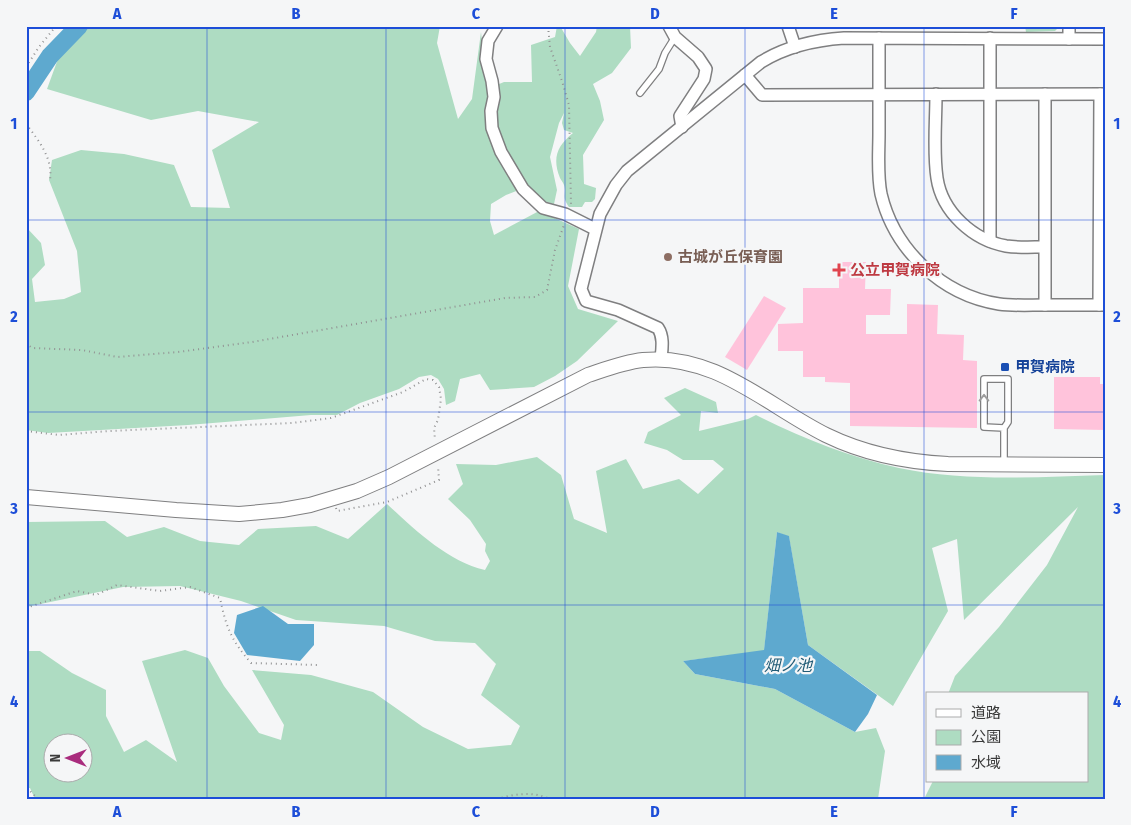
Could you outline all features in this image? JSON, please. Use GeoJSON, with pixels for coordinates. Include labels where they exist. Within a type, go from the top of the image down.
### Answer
{"type":"FeatureCollection","features":[{"type":"Feature","properties":{"kind":"street"},"geometry":{"type":"LineString","coordinates":[[497,26],[488,40],[486,59],[494,97],[491,111],[492,128],[501,152],[523,189],[543,208],[568,216],[595,229]]}},
{"type":"Feature","properties":{"kind":"street"},"geometry":{"type":"LineString","coordinates":[[669,26],[675,37],[698,57],[706,69],[704,79],[680,116],[682,127]]}},
{"type":"Feature","properties":{"kind":"street"},"geometry":{"type":"LineString","coordinates":[[788,26],[795,46]]}},
{"type":"Feature","properties":{"kind":"street"},"geometry":{"type":"LineString","coordinates":[[1069,26],[1069,39]]}},
{"type":"Feature","properties":{"kind":"street"},"geometry":{"type":"LineString","coordinates":[[662,359],[662,339],[658,328],[618,310],[586,301],[581,289],[600,214],[607,200],[627,171],[769,57],[795,46],[844,32],[879,38],[1105,39]]}},
{"type":"Feature","properties":{"kind":"street"},"geometry":{"type":"LineString","coordinates":[[745,75],[762,95],[879,94],[1102,94],[1102,305],[1006,304],[972,297],[938,279],[909,251],[892,223],[881,193],[879,173],[879,94],[879,38]]}},
{"type":"Feature","properties":{"kind":"street"},"geometry":{"type":"LineString","coordinates":[[990,38],[990,241]]}},
{"type":"Feature","properties":{"kind":"street"},"geometry":{"type":"LineString","coordinates":[[936,94],[936,170],[938,184],[957,218],[970,230],[990,241],[1015,247],[1044,247]]}},
{"type":"Feature","properties":{"kind":"street"},"geometry":{"type":"LineString","coordinates":[[1045,94],[1045,305]]}},
{"type":"Feature","properties":{"kind":"street"},"geometry":{"type":"LineString","coordinates":[[26,497],[239,514],[282,510],[332,499],[357,491],[422,461],[588,376],[622,364],[662,359],[684,361],[716,371],[827,435],[875,454],[926,463],[1105,465]]}},
{"type":"Feature","properties":{"kind":"lane"},"geometry":{"type":"LineString","coordinates":[[640,93],[659,69],[665,53],[675,37]]}},
{"type":"Feature","properties":{"kind":"lane"},"geometry":{"type":"LineString","coordinates":[[1004,428],[984,427],[984,379],[1008,379],[1008,422],[1004,428],[1004,463]]}},
{"type":"Feature","properties":{"kind":"path"},"geometry":{"type":"LineString","coordinates":[[26,67],[56,26]]}},
{"type":"Feature","properties":{"kind":"path"},"geometry":{"type":"LineString","coordinates":[[26,343],[32,348],[82,350],[117,357],[178,352],[252,342],[505,298],[535,297],[547,290],[555,250],[571,207],[569,106],[550,46],[548,26]]}},
{"type":"Feature","properties":{"kind":"path"},"geometry":{"type":"LineString","coordinates":[[26,124],[48,157],[51,171],[50,180]]}},
{"type":"Feature","properties":{"kind":"path"},"geometry":{"type":"LineString","coordinates":[[26,431],[59,435],[86,432],[292,423],[331,418],[404,392],[426,379],[433,380],[439,387],[441,399],[438,420],[434,428],[435,444]]}},
{"type":"Feature","properties":{"kind":"path"},"geometry":{"type":"LineString","coordinates":[[332,499],[337,512],[386,502],[439,480],[438,466]]}},
{"type":"Feature","properties":{"kind":"path"},"geometry":{"type":"LineString","coordinates":[[26,608],[77,591],[96,595],[117,585],[160,591],[190,587],[220,598],[225,622],[237,647],[251,662],[318,665]]}},
{"type":"Feature","properties":{"kind":"path"},"geometry":{"type":"LineString","coordinates":[[26,790],[38,799]]}},
{"type":"Feature","properties":{"kind":"path"},"geometry":{"type":"LineString","coordinates":[[497,799],[532,794],[542,795],[550,799]]}},
{"type":"Feature","properties":{"kind":"green space"},"geometry":{"type":"Polygon","coordinates":[[[70,26],[440,26],[437,43],[458,119],[472,99],[481,32],[487,89],[504,82],[532,82],[531,45],[555,37],[557,26],[560,26],[580,56],[596,32],[597,26],[630,26],[631,48],[612,73],[593,84],[600,101],[604,120],[583,155],[584,184],[596,188],[595,199],[592,202],[585,202],[582,207],[569,207],[565,200],[565,188],[560,178],[556,158],[563,143],[573,133],[564,130],[562,123],[564,113],[559,123],[550,157],[557,190],[554,204],[540,200],[524,188],[506,195],[491,204],[490,221],[494,235],[539,211],[579,229],[568,286],[578,309],[618,321],[577,361],[534,387],[490,390],[480,374],[460,379],[455,401],[446,405],[444,389],[438,379],[431,375],[419,377],[399,389],[360,403],[337,415],[311,415],[188,425],[48,433],[26,430],[26,227],[41,243],[45,265],[32,279],[35,302],[64,299],[81,292],[77,251],[49,180],[52,160],[81,150],[124,154],[174,165],[191,207],[230,208],[212,150],[259,122],[198,111],[151,120],[47,89],[70,26]]]}},
{"type":"Feature","properties":{"kind":"green space"},"geometry":{"type":"Polygon","coordinates":[[[1025,26],[1060,26],[1055,31],[1026,32],[1025,26]]]}},
{"type":"Feature","properties":{"kind":"green space"},"geometry":{"type":"Polygon","coordinates":[[[685,388],[716,402],[718,413],[701,411],[699,431],[748,419],[756,415],[826,446],[899,468],[950,475],[1002,478],[1105,475],[1105,799],[924,799],[932,782],[1088,782],[1088,692],[949,692],[955,676],[999,627],[1047,565],[1078,507],[964,620],[957,539],[932,548],[948,611],[893,706],[808,645],[789,537],[777,532],[764,651],[683,661],[695,674],[775,689],[855,732],[876,728],[885,751],[878,799],[35,799],[30,788],[26,788],[26,651],[40,651],[72,673],[106,690],[106,716],[124,752],[146,740],[177,762],[142,661],[185,650],[208,658],[224,686],[259,733],[281,740],[284,725],[252,670],[311,675],[373,692],[423,727],[468,749],[511,745],[520,726],[481,695],[496,664],[475,643],[435,641],[384,626],[296,620],[241,601],[180,586],[123,587],[26,607],[26,522],[105,521],[127,537],[164,527],[200,541],[239,545],[258,529],[316,526],[348,539],[387,504],[444,552],[471,566],[485,570],[490,561],[485,551],[486,544],[470,520],[448,499],[463,484],[456,464],[496,465],[537,457],[561,475],[574,519],[607,533],[596,471],[626,459],[643,489],[679,479],[698,494],[724,469],[713,460],[683,460],[667,450],[644,443],[648,432],[681,415],[664,398],[685,388]]]}},
{"type":"Feature","properties":{"kind":"water","name":"畑ノ池"},"geometry":{"type":"Polygon","coordinates":[[[777,532],[789,536],[808,645],[877,695],[868,714],[855,732],[775,689],[695,674],[683,661],[764,650],[777,532]]]}},
{"type":"Feature","properties":{"kind":"water"},"geometry":{"type":"Polygon","coordinates":[[[263,606],[288,624],[314,624],[314,645],[300,661],[247,655],[234,633],[237,615],[263,606]]]}},
{"type":"Feature","properties":{"kind":"building","name":"公立甲賀病院"},"geometry":{"type":"Polygon","coordinates":[[[839,262],[866,262],[865,289],[891,289],[890,315],[866,315],[866,334],[907,334],[907,304],[938,305],[937,334],[964,335],[963,360],[977,361],[977,428],[850,426],[850,383],[825,382],[825,377],[803,377],[803,351],[778,351],[778,324],[803,323],[803,288],[839,288],[839,262]]]}},
{"type":"Feature","properties":{"kind":"building"},"geometry":{"type":"Polygon","coordinates":[[[764,296],[786,308],[747,370],[725,357],[764,296]]]}},
{"type":"Feature","properties":{"kind":"building"},"geometry":{"type":"Polygon","coordinates":[[[1054,377],[1100,377],[1100,384],[1105,384],[1105,430],[1054,429],[1054,377]]]}},
{"type":"Feature","properties":{"kind":"waterway"},"geometry":{"type":"LineString","coordinates":[[26,92],[50,56],[79,26]]}},
{"type":"Feature","properties":{"kind":"place","name":"古城が丘保育園"},"geometry":{"type":"Point","coordinates":[668,257]}},
{"type":"Feature","properties":{"kind":"place","name":"公立甲賀病院"},"geometry":{"type":"Point","coordinates":[839,270]}},
{"type":"Feature","properties":{"kind":"place","name":"甲賀病院"},"geometry":{"type":"Point","coordinates":[1005,367]}}]}
